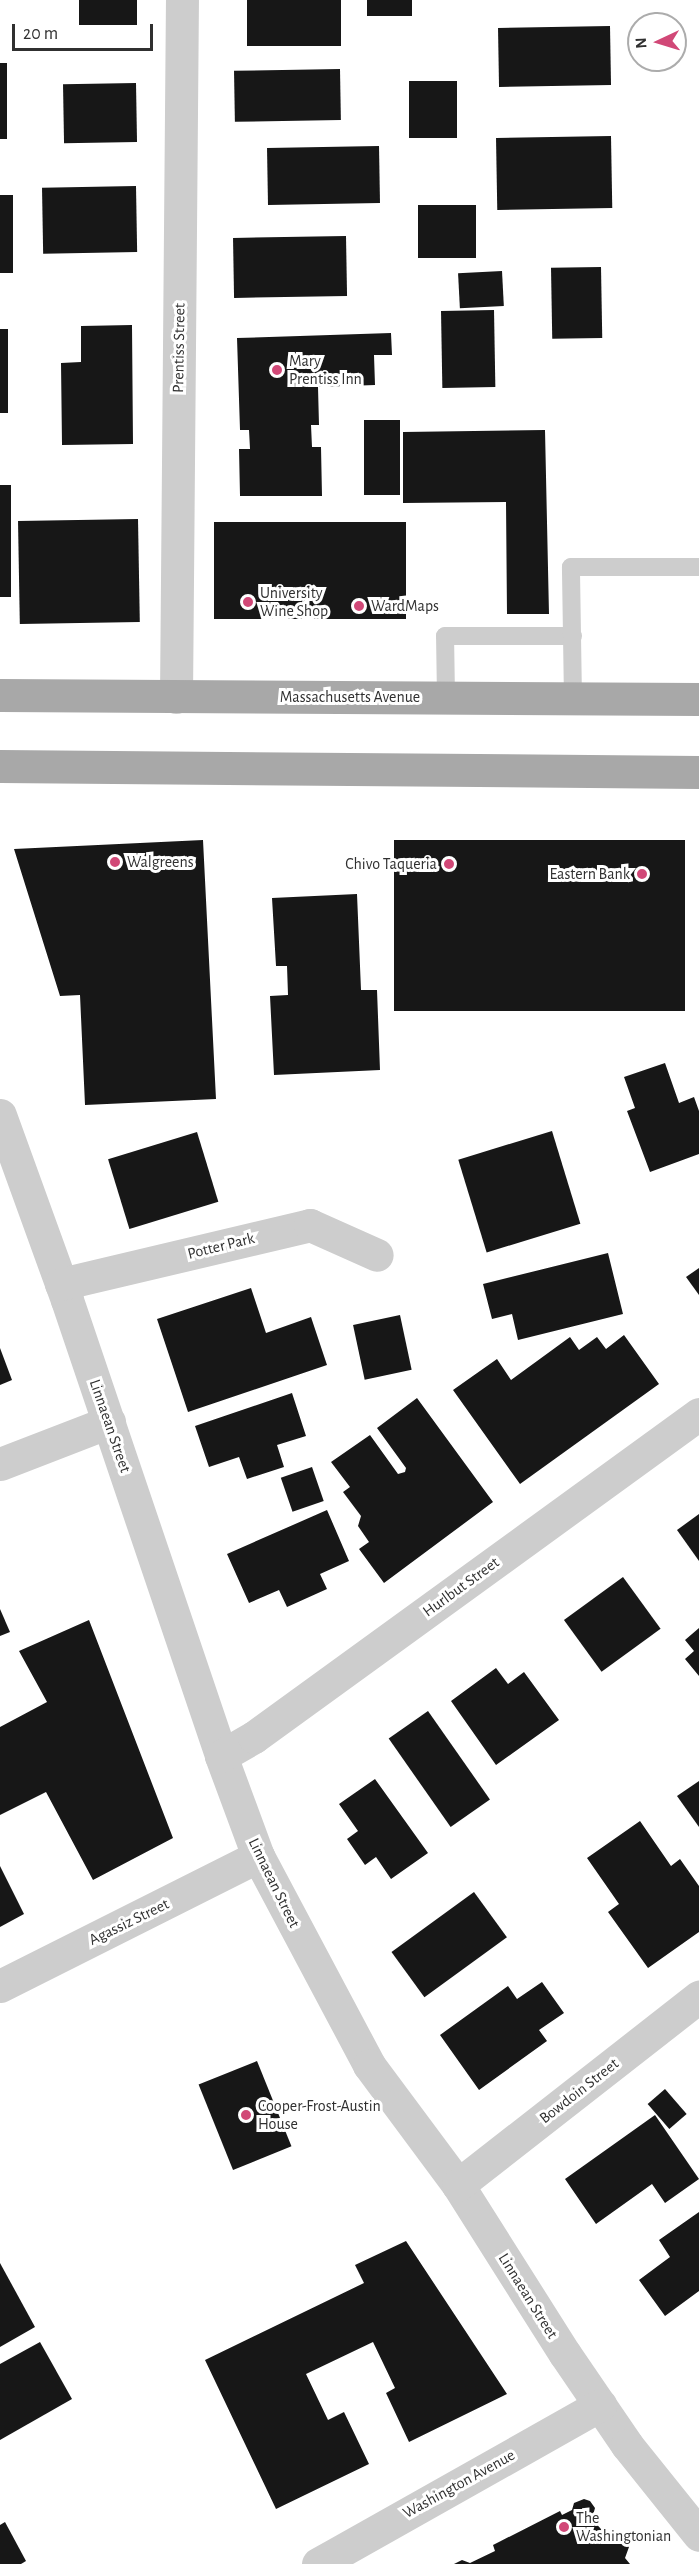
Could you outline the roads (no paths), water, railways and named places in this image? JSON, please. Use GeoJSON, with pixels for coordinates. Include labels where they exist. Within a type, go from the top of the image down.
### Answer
{"type":"FeatureCollection","features":[{"type":"Feature","properties":{"kind":"main road","name":"Massachusetts Avenue"},"geometry":{"type":"LineString","coordinates":[[0,695],[699,699]]}},
{"type":"Feature","properties":{"kind":"main road"},"geometry":{"type":"LineString","coordinates":[[0,766],[699,772]]}},
{"type":"Feature","properties":{"kind":"street","name":"Prentiss Street"},"geometry":{"type":"LineString","coordinates":[[176,697],[182,0]]}},
{"type":"Feature","properties":{"kind":"street","name":"Linnaean Street"},"geometry":{"type":"LineString","coordinates":[[0,1115],[109,1422],[221,1756],[258,1856],[369,2065],[458,2185],[565,2354],[627,2445],[699,2535]]}},
{"type":"Feature","properties":{"kind":"street","name":"Potter Park"},"geometry":{"type":"LineString","coordinates":[[61,1284],[310,1224],[376,1255]]}},
{"type":"Feature","properties":{"kind":"street","name":"Hurlbut Street"},"geometry":{"type":"LineString","coordinates":[[221,1756],[254,1737],[699,1414]]}},
{"type":"Feature","properties":{"kind":"street"},"geometry":{"type":"LineString","coordinates":[[0,1464],[109,1422]]}},
{"type":"Feature","properties":{"kind":"street","name":"Agassiz Street"},"geometry":{"type":"LineString","coordinates":[[0,1986],[258,1856]]}},
{"type":"Feature","properties":{"kind":"street","name":"Bowdoin Street"},"geometry":{"type":"LineString","coordinates":[[458,2185],[699,1997]]}},
{"type":"Feature","properties":{"kind":"street","name":"Washington Avenue"},"geometry":{"type":"LineString","coordinates":[[318,2564],[600,2405]]}},
{"type":"Feature","properties":{"kind":"lane"},"geometry":{"type":"LineString","coordinates":[[573,699],[572,567],[699,567]]}},
{"type":"Feature","properties":{"kind":"lane"},"geometry":{"type":"LineString","coordinates":[[446,697],[445,636],[573,636]]}},
{"type":"Feature","properties":{"kind":"place","name":"Mary Prentiss Inn"},"geometry":{"type":"Point","coordinates":[277,370]}},
{"type":"Feature","properties":{"kind":"place","name":"University Wine Shop"},"geometry":{"type":"Point","coordinates":[248,602]}},
{"type":"Feature","properties":{"kind":"place","name":"WardMaps"},"geometry":{"type":"Point","coordinates":[359,606]}},
{"type":"Feature","properties":{"kind":"place","name":"Walgreens"},"geometry":{"type":"Point","coordinates":[115,862]}},
{"type":"Feature","properties":{"kind":"place","name":"Chivo Taqueria"},"geometry":{"type":"Point","coordinates":[449,864]}},
{"type":"Feature","properties":{"kind":"place","name":"Eastern Bank"},"geometry":{"type":"Point","coordinates":[642,874]}},
{"type":"Feature","properties":{"kind":"place","name":"Cooper-Frost-Austin House"},"geometry":{"type":"Point","coordinates":[246,2115]}},
{"type":"Feature","properties":{"kind":"place","name":"The Washingtonian"},"geometry":{"type":"Point","coordinates":[564,2527]}}]}
